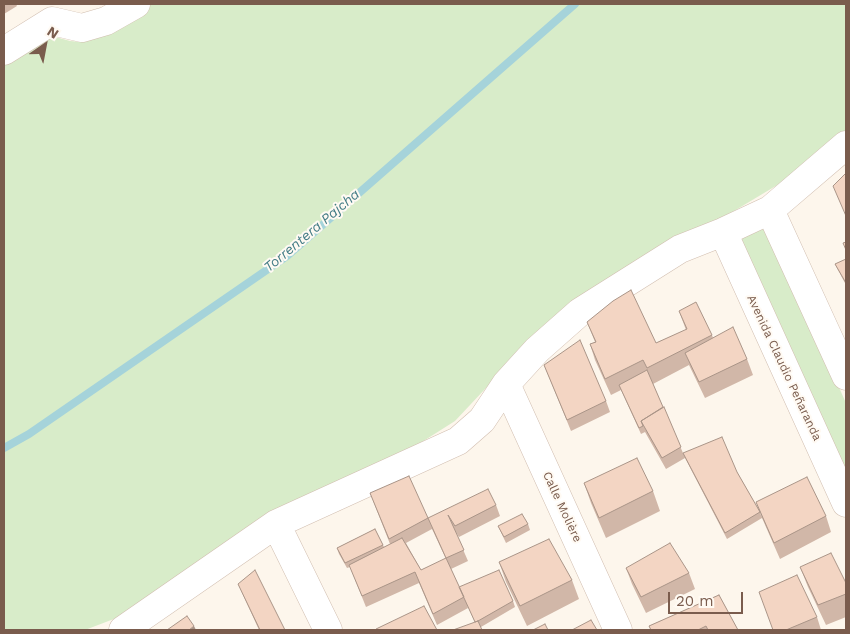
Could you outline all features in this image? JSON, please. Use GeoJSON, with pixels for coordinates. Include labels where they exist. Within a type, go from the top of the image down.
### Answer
{"type":"FeatureCollection","features":[{"type":"Feature","properties":{"kind":"street"},"geometry":{"type":"LineString","coordinates":[[4,51],[47,12],[82,28],[106,21],[136,4]]}},
{"type":"Feature","properties":{"kind":"street"},"geometry":{"type":"LineString","coordinates":[[123,630],[276,524],[458,441],[482,420],[506,384],[537,350],[580,312],[680,249],[770,210],[846,145]]}},
{"type":"Feature","properties":{"kind":"street"},"geometry":{"type":"LineString","coordinates":[[770,210],[846,376]]}},
{"type":"Feature","properties":{"kind":"street","name":"Avenida Claudio Peñaranda"},"geometry":{"type":"LineString","coordinates":[[723,232],[846,503]]}},
{"type":"Feature","properties":{"kind":"street","name":"Calle Molière"},"geometry":{"type":"LineString","coordinates":[[506,384],[618,630]]}},
{"type":"Feature","properties":{"kind":"street"},"geometry":{"type":"LineString","coordinates":[[276,524],[328,630]]}},
{"type":"Feature","properties":{"kind":"green space"},"geometry":{"type":"Polygon","coordinates":[[[151,4],[846,4],[846,131],[789,178],[719,220],[531,340],[455,421],[384,466],[153,604],[85,630],[4,630],[4,64],[52,36],[81,42],[151,4]]]}},
{"type":"Feature","properties":{"kind":"green space"},"geometry":{"type":"Polygon","coordinates":[[[763,228],[771,237],[846,403],[846,479],[741,243],[742,237],[763,228]]]}},
{"type":"Feature","properties":{"kind":"building"},"geometry":{"type":"Polygon","coordinates":[[[846,173],[846,216],[833,186],[846,173]]]}},
{"type":"Feature","properties":{"kind":"building"},"geometry":{"type":"Polygon","coordinates":[[[846,259],[846,283],[835,264],[846,259]]]}},
{"type":"Feature","properties":{"kind":"building"},"geometry":{"type":"Polygon","coordinates":[[[631,290],[656,343],[687,329],[679,311],[696,302],[712,335],[647,368],[643,360],[605,379],[590,344],[596,342],[587,322],[613,301],[631,290]]]}},
{"type":"Feature","properties":{"kind":"building"},"geometry":{"type":"Polygon","coordinates":[[[733,327],[747,359],[699,382],[685,353],[733,327]]]}},
{"type":"Feature","properties":{"kind":"building"},"geometry":{"type":"Polygon","coordinates":[[[580,340],[606,401],[567,420],[544,365],[580,340]]]}},
{"type":"Feature","properties":{"kind":"building"},"geometry":{"type":"Polygon","coordinates":[[[647,370],[663,407],[641,421],[643,426],[639,428],[619,385],[647,370]]]}},
{"type":"Feature","properties":{"kind":"building"},"geometry":{"type":"Polygon","coordinates":[[[664,407],[681,447],[662,458],[641,421],[664,407]]]}},
{"type":"Feature","properties":{"kind":"building"},"geometry":{"type":"Polygon","coordinates":[[[722,437],[737,472],[760,512],[725,533],[683,453],[722,437]]]}},
{"type":"Feature","properties":{"kind":"building"},"geometry":{"type":"Polygon","coordinates":[[[637,458],[653,491],[599,518],[584,483],[637,458]]]}},
{"type":"Feature","properties":{"kind":"building"},"geometry":{"type":"Polygon","coordinates":[[[409,476],[428,518],[389,539],[370,493],[409,476]]]}},
{"type":"Feature","properties":{"kind":"building"},"geometry":{"type":"Polygon","coordinates":[[[807,477],[826,516],[774,543],[756,502],[807,477]]]}},
{"type":"Feature","properties":{"kind":"building"},"geometry":{"type":"Polygon","coordinates":[[[488,489],[496,505],[455,526],[448,515],[464,550],[446,558],[428,518],[488,489]]]}},
{"type":"Feature","properties":{"kind":"building"},"geometry":{"type":"Polygon","coordinates":[[[522,514],[528,524],[504,537],[498,526],[522,514]]]}},
{"type":"Feature","properties":{"kind":"building"},"geometry":{"type":"Polygon","coordinates":[[[375,529],[383,545],[345,563],[337,548],[375,529]]]}},
{"type":"Feature","properties":{"kind":"building"},"geometry":{"type":"Polygon","coordinates":[[[402,538],[421,570],[446,558],[464,597],[433,614],[415,572],[362,596],[349,565],[402,538]]]}},
{"type":"Feature","properties":{"kind":"building"},"geometry":{"type":"Polygon","coordinates":[[[549,539],[572,580],[520,606],[499,562],[549,539]]]}},
{"type":"Feature","properties":{"kind":"building"},"geometry":{"type":"Polygon","coordinates":[[[670,543],[689,573],[641,597],[626,568],[670,543]]]}},
{"type":"Feature","properties":{"kind":"building"},"geometry":{"type":"Polygon","coordinates":[[[831,553],[846,583],[846,594],[818,605],[800,567],[831,553]]]}},
{"type":"Feature","properties":{"kind":"building"},"geometry":{"type":"Polygon","coordinates":[[[255,570],[285,630],[260,630],[238,584],[255,570]]]}},
{"type":"Feature","properties":{"kind":"building"},"geometry":{"type":"Polygon","coordinates":[[[499,570],[513,601],[475,622],[459,587],[499,570]]]}},
{"type":"Feature","properties":{"kind":"building"},"geometry":{"type":"Polygon","coordinates":[[[797,575],[817,617],[786,630],[773,630],[759,592],[797,575]]]}},
{"type":"Feature","properties":{"kind":"building"},"geometry":{"type":"Polygon","coordinates":[[[719,595],[738,630],[708,630],[706,626],[698,630],[651,630],[649,626],[719,595]]]}},
{"type":"Feature","properties":{"kind":"building"},"geometry":{"type":"Polygon","coordinates":[[[424,606],[437,630],[376,629],[424,606]]]}},
{"type":"Feature","properties":{"kind":"building"},"geometry":{"type":"Polygon","coordinates":[[[187,616],[194,626],[189,630],[167,630],[187,616]]]}},
{"type":"Feature","properties":{"kind":"building"},"geometry":{"type":"Polygon","coordinates":[[[591,620],[597,630],[572,630],[591,620]]]}},
{"type":"Feature","properties":{"kind":"building"},"geometry":{"type":"Polygon","coordinates":[[[478,621],[482,630],[453,630],[478,621]]]}},
{"type":"Feature","properties":{"kind":"building"},"geometry":{"type":"Polygon","coordinates":[[[545,624],[548,630],[533,630],[545,624]]]}},
{"type":"Feature","properties":{"kind":"waterway","name":"Torrentera Pajcha"},"geometry":{"type":"LineString","coordinates":[[4,448],[29,434],[287,256],[575,4]]}}]}
